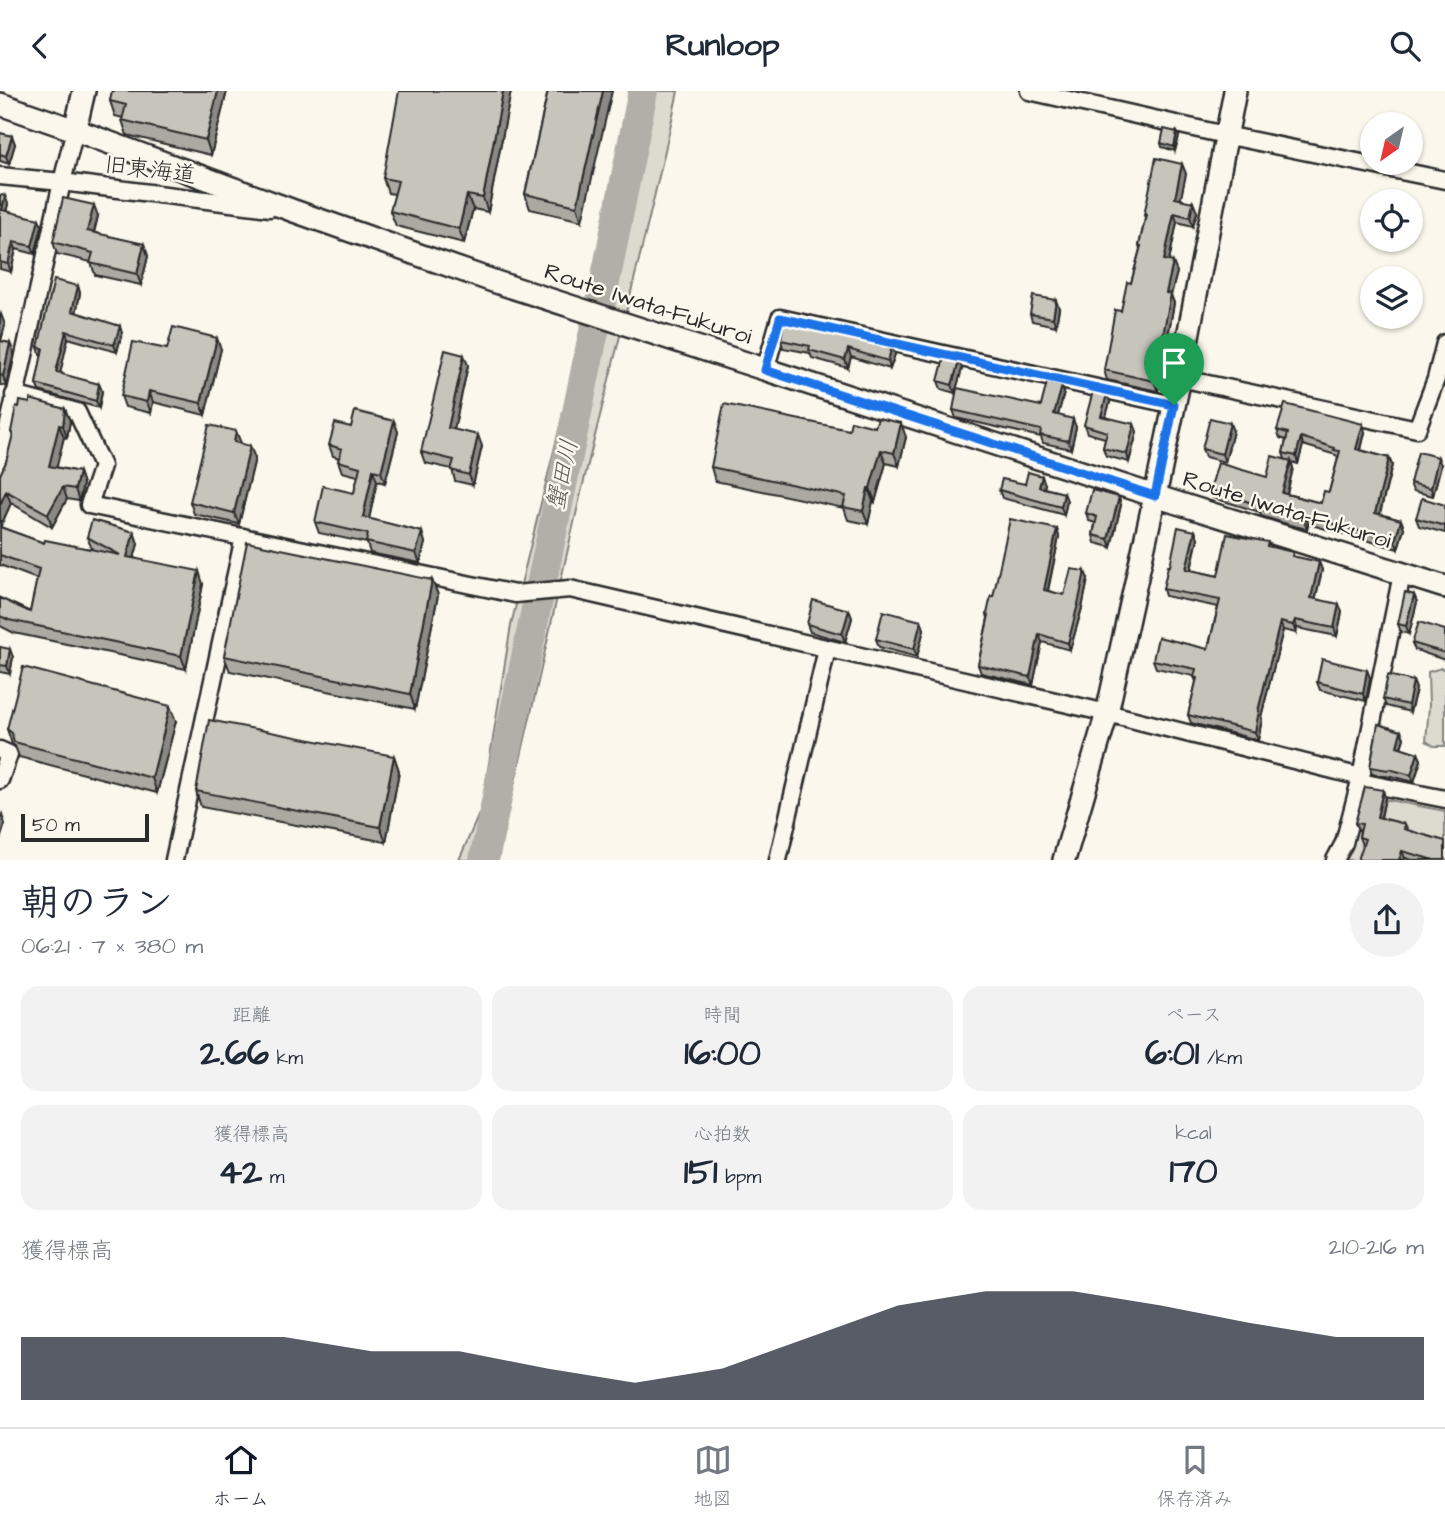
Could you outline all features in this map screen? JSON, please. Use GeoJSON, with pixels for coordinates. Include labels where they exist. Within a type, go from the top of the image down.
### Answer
{"type":"FeatureCollection","features":[{"type":"Feature","properties":{"kind":"main road"},"geometry":{"type":"LineString","coordinates":[[75,130],[84,91]]}},
{"type":"Feature","properties":{"kind":"main road"},"geometry":{"type":"LineString","coordinates":[[1064,860],[1107,713],[1180,378],[1235,91]]}},
{"type":"Feature","properties":{"kind":"main road","name":"Route Iwata-Fukuroi"},"geometry":{"type":"LineString","coordinates":[[0,104],[293,211],[586,312],[1445,587]]}},
{"type":"Feature","properties":{"kind":"street"},"geometry":{"type":"LineString","coordinates":[[1029,91],[1445,180]]}},
{"type":"Feature","properties":{"kind":"street"},"geometry":{"type":"LineString","coordinates":[[1,459],[75,130]]}},
{"type":"Feature","properties":{"kind":"street","name":"旧東海道"},"geometry":{"type":"LineString","coordinates":[[0,176],[293,211]]}},
{"type":"Feature","properties":{"kind":"street"},"geometry":{"type":"LineString","coordinates":[[765,370],[780,318],[1174,405]]}},
{"type":"Feature","properties":{"kind":"street"},"geometry":{"type":"LineString","coordinates":[[1180,378],[1417,429],[1440,382],[1445,344]]}},
{"type":"Feature","properties":{"kind":"street"},"geometry":{"type":"LineString","coordinates":[[14,395],[77,412],[102,466],[89,505],[515,594],[570,589],[1107,713],[1361,780],[1445,799]]}},
{"type":"Feature","properties":{"kind":"street"},"geometry":{"type":"LineString","coordinates":[[174,860],[244,537]]}},
{"type":"Feature","properties":{"kind":"street"},"geometry":{"type":"LineString","coordinates":[[1335,860],[1344,843],[1361,780],[1402,574]]}},
{"type":"Feature","properties":{"kind":"street"},"geometry":{"type":"LineString","coordinates":[[778,860],[827,649]]}},
{"type":"Feature","properties":{"kind":"street"},"geometry":{"type":"LineString","coordinates":[[0,750],[9,754],[0,780]]}},
{"type":"Feature","properties":{"kind":"shaded area"},"geometry":{"type":"Polygon","coordinates":[[[632,91],[678,91],[496,860],[459,860],[482,807],[511,625],[608,231],[632,91]]]}},
{"type":"Feature","properties":{"kind":"shaded area"},"geometry":{"type":"Polygon","coordinates":[[[1441,668],[1445,670],[1445,746],[1434,746],[1426,741],[1428,672],[1441,668]]]}},
{"type":"Feature","properties":{"kind":"shaded area"},"geometry":{"type":"Polygon","coordinates":[[[1363,795],[1445,811],[1445,860],[1346,860],[1363,795]]]}},
{"type":"Feature","properties":{"kind":"building"},"geometry":{"type":"Polygon","coordinates":[[[112,91],[218,91],[206,140],[122,120],[126,105],[110,101],[112,91]]]}},
{"type":"Feature","properties":{"kind":"building"},"geometry":{"type":"Polygon","coordinates":[[[399,91],[503,91],[483,198],[467,195],[459,229],[390,211],[398,181],[383,178],[399,91]]]}},
{"type":"Feature","properties":{"kind":"building"},"geometry":{"type":"Polygon","coordinates":[[[548,91],[603,91],[577,206],[525,194],[548,91]]]}},
{"type":"Feature","properties":{"kind":"building"},"geometry":{"type":"Polygon","coordinates":[[[1164,129],[1177,132],[1174,147],[1161,143],[1164,129]]]}},
{"type":"Feature","properties":{"kind":"building"},"geometry":{"type":"Polygon","coordinates":[[[0,133],[12,136],[6,156],[0,154],[0,133]]]}},
{"type":"Feature","properties":{"kind":"building"},"geometry":{"type":"Polygon","coordinates":[[[1156,158],[1182,164],[1175,198],[1193,202],[1190,217],[1174,213],[1164,260],[1173,262],[1166,293],[1171,294],[1154,381],[1104,370],[1115,310],[1121,311],[1127,282],[1131,283],[1141,246],[1144,215],[1156,158]]]}},
{"type":"Feature","properties":{"kind":"building"},"geometry":{"type":"Polygon","coordinates":[[[0,195],[5,196],[2,210],[39,219],[32,246],[13,242],[8,264],[0,262],[0,195]]]}},
{"type":"Feature","properties":{"kind":"building"},"geometry":{"type":"Polygon","coordinates":[[[63,198],[94,205],[87,231],[144,244],[137,274],[90,263],[93,253],[53,242],[63,198]]]}},
{"type":"Feature","properties":{"kind":"building"},"geometry":{"type":"Polygon","coordinates":[[[54,280],[78,286],[72,311],[120,326],[114,345],[66,331],[56,372],[99,384],[96,401],[36,384],[43,348],[38,347],[54,280]]]}},
{"type":"Feature","properties":{"kind":"building"},"geometry":{"type":"Polygon","coordinates":[[[1033,296],[1056,300],[1053,318],[1030,314],[1033,296]]]}},
{"type":"Feature","properties":{"kind":"building"},"geometry":{"type":"Polygon","coordinates":[[[784,323],[892,346],[888,361],[848,349],[845,360],[809,350],[810,346],[781,340],[784,323]]]}},
{"type":"Feature","properties":{"kind":"building"},"geometry":{"type":"Polygon","coordinates":[[[173,327],[217,338],[201,403],[149,391],[147,402],[121,396],[133,342],[167,349],[173,327]]]}},
{"type":"Feature","properties":{"kind":"building"},"geometry":{"type":"Polygon","coordinates":[[[0,341],[10,343],[3,376],[0,375],[0,341]]]}},
{"type":"Feature","properties":{"kind":"building"},"geometry":{"type":"Polygon","coordinates":[[[445,350],[464,355],[448,428],[478,435],[469,475],[451,470],[454,460],[421,452],[445,350]]]}},
{"type":"Feature","properties":{"kind":"building"},"geometry":{"type":"Polygon","coordinates":[[[944,358],[959,361],[952,385],[938,381],[944,358]]]}},
{"type":"Feature","properties":{"kind":"building"},"geometry":{"type":"Polygon","coordinates":[[[1047,382],[1062,386],[1054,414],[1073,419],[1068,441],[1040,435],[1041,430],[953,410],[957,388],[1041,406],[1047,382]]]}},
{"type":"Feature","properties":{"kind":"building"},"geometry":{"type":"Polygon","coordinates":[[[1093,391],[1107,394],[1101,416],[1134,424],[1127,454],[1103,448],[1107,432],[1084,425],[1093,391]]]}},
{"type":"Feature","properties":{"kind":"building"},"geometry":{"type":"Polygon","coordinates":[[[30,399],[65,409],[63,426],[59,425],[49,466],[79,472],[75,489],[63,487],[48,514],[6,491],[0,505],[0,475],[13,434],[11,432],[16,406],[19,407],[20,401],[30,403],[30,399]]]}},
{"type":"Feature","properties":{"kind":"building"},"geometry":{"type":"Polygon","coordinates":[[[724,404],[849,430],[851,421],[875,427],[878,418],[901,423],[894,453],[881,450],[863,511],[843,507],[846,496],[711,467],[724,404]]]}},
{"type":"Feature","properties":{"kind":"building"},"geometry":{"type":"Polygon","coordinates":[[[1285,404],[1363,424],[1356,449],[1389,458],[1375,513],[1401,520],[1395,541],[1306,516],[1304,521],[1287,517],[1210,490],[1218,463],[1267,477],[1272,456],[1291,461],[1282,493],[1321,503],[1324,491],[1329,492],[1340,451],[1301,437],[1296,456],[1283,453],[1288,433],[1277,430],[1285,404]]]}},
{"type":"Feature","properties":{"kind":"building"},"geometry":{"type":"Polygon","coordinates":[[[355,411],[394,421],[381,472],[373,470],[363,517],[422,532],[416,553],[366,542],[368,534],[315,522],[323,486],[354,493],[360,467],[338,461],[342,449],[329,445],[335,423],[351,427],[355,411]]]}},
{"type":"Feature","properties":{"kind":"building"},"geometry":{"type":"Polygon","coordinates":[[[1210,418],[1230,423],[1222,454],[1202,449],[1210,418]]]}},
{"type":"Feature","properties":{"kind":"building"},"geometry":{"type":"Polygon","coordinates":[[[209,425],[236,431],[234,442],[250,446],[234,513],[190,502],[209,425]]]}},
{"type":"Feature","properties":{"kind":"building"},"geometry":{"type":"Polygon","coordinates":[[[1418,452],[1438,457],[1431,488],[1410,483],[1418,452]]]}},
{"type":"Feature","properties":{"kind":"building"},"geometry":{"type":"Polygon","coordinates":[[[1028,472],[1042,476],[1039,487],[1064,493],[1061,507],[999,490],[1002,479],[1025,484],[1028,472]]]}},
{"type":"Feature","properties":{"kind":"building"},"geometry":{"type":"Polygon","coordinates":[[[1092,490],[1119,497],[1108,539],[1093,535],[1097,517],[1086,513],[1092,490]]]}},
{"type":"Feature","properties":{"kind":"building"},"geometry":{"type":"Polygon","coordinates":[[[1422,498],[1445,505],[1445,526],[1416,518],[1422,498]]]}},
{"type":"Feature","properties":{"kind":"building"},"geometry":{"type":"Polygon","coordinates":[[[1010,519],[1057,529],[1044,590],[1064,595],[1071,569],[1085,571],[1068,643],[1039,634],[1030,677],[978,665],[989,615],[987,614],[1010,519]]]}},
{"type":"Feature","properties":{"kind":"building"},"geometry":{"type":"Polygon","coordinates":[[[92,520],[134,532],[127,557],[199,571],[181,656],[0,616],[0,598],[30,612],[39,569],[0,555],[0,527],[44,543],[45,540],[120,555],[87,537],[92,520]]]}},
{"type":"Feature","properties":{"kind":"building"},"geometry":{"type":"Polygon","coordinates":[[[1178,527],[1195,531],[1186,569],[1218,576],[1227,534],[1268,542],[1267,546],[1293,552],[1292,556],[1319,562],[1311,598],[1339,604],[1334,628],[1295,620],[1293,625],[1280,622],[1255,732],[1188,715],[1197,678],[1194,677],[1196,669],[1153,660],[1158,637],[1208,649],[1220,600],[1163,589],[1178,527]]]}},
{"type":"Feature","properties":{"kind":"building"},"geometry":{"type":"Polygon","coordinates":[[[247,542],[432,580],[410,694],[224,656],[247,542]]]}},
{"type":"Feature","properties":{"kind":"building"},"geometry":{"type":"Polygon","coordinates":[[[1405,592],[1414,595],[1406,626],[1398,624],[1405,592]]]}},
{"type":"Feature","properties":{"kind":"building"},"geometry":{"type":"Polygon","coordinates":[[[813,600],[849,610],[842,634],[807,624],[813,600]]]}},
{"type":"Feature","properties":{"kind":"building"},"geometry":{"type":"Polygon","coordinates":[[[883,611],[921,621],[914,649],[876,639],[883,611]]]}},
{"type":"Feature","properties":{"kind":"building"},"geometry":{"type":"Polygon","coordinates":[[[1419,622],[1445,630],[1445,653],[1412,643],[1419,622]]]}},
{"type":"Feature","properties":{"kind":"building"},"geometry":{"type":"Polygon","coordinates":[[[0,647],[10,649],[7,666],[0,665],[0,647]]]}},
{"type":"Feature","properties":{"kind":"building"},"geometry":{"type":"Polygon","coordinates":[[[1322,659],[1367,670],[1363,694],[1317,682],[1322,659]]]}},
{"type":"Feature","properties":{"kind":"building"},"geometry":{"type":"Polygon","coordinates":[[[23,667],[170,706],[152,778],[14,742],[12,733],[7,729],[23,667]]]}},
{"type":"Feature","properties":{"kind":"building"},"geometry":{"type":"Polygon","coordinates":[[[1388,675],[1413,681],[1408,705],[1383,699],[1388,675]]]}},
{"type":"Feature","properties":{"kind":"building"},"geometry":{"type":"Polygon","coordinates":[[[209,720],[394,756],[380,827],[196,791],[209,720]]]}},
{"type":"Feature","properties":{"kind":"building"},"geometry":{"type":"Polygon","coordinates":[[[1378,724],[1401,731],[1397,746],[1418,753],[1411,775],[1370,767],[1378,724]]]}},
{"type":"Feature","properties":{"kind":"building"},"geometry":{"type":"Polygon","coordinates":[[[1365,787],[1383,790],[1377,817],[1405,824],[1404,829],[1445,841],[1445,860],[1434,860],[1402,851],[1399,860],[1358,860],[1365,839],[1359,837],[1362,824],[1355,823],[1365,787]]]}},
{"type":"Feature","properties":{"kind":"waterway","name":"蟹田川"},"geometry":{"type":"LineString","coordinates":[[484,860],[643,91]]}},
{"type":"Feature","properties":{"kind":"route"},"geometry":{"type":"LineString","coordinates":[[780,318],[1174,405],[1155,496],[765,370],[780,318]]}}]}
